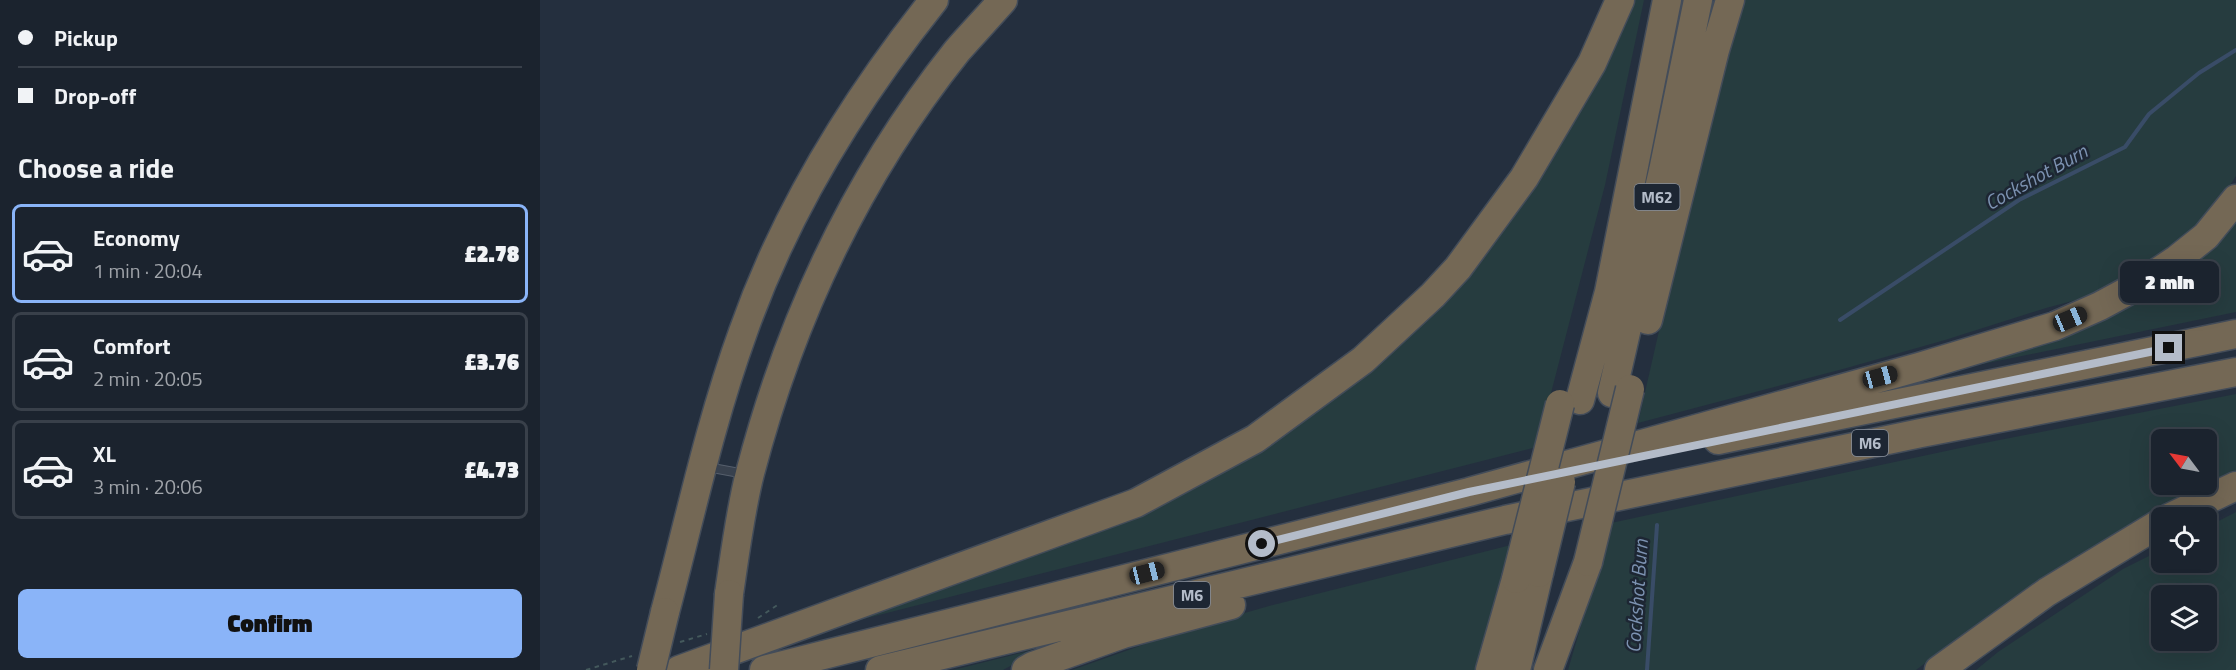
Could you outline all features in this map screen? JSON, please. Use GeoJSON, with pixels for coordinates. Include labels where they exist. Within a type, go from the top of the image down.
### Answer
{"type":"FeatureCollection","features":[{"type":"Feature","properties":{"kind":"highway"},"geometry":{"type":"LineString","coordinates":[[642,663],[666,612],[721,397],[743,330],[779,246],[847,120],[934,0]]}},
{"type":"Feature","properties":{"kind":"highway"},"geometry":{"type":"LineString","coordinates":[[724,670],[729,594],[749,475],[779,373],[820,273],[862,194],[918,105],[958,51],[1003,0]]}},
{"type":"Feature","properties":{"kind":"highway"},"geometry":{"type":"LineString","coordinates":[[679,656],[1136,503],[1255,439],[1363,360],[1433,295],[1458,268],[1524,178],[1592,63],[1620,0]]}},
{"type":"Feature","properties":{"kind":"highway","name":"M62"},"geometry":{"type":"LineString","coordinates":[[1527,576],[1570,402],[1624,209],[1667,0]]}},
{"type":"Feature","properties":{"kind":"highway","name":"M62"},"geometry":{"type":"LineString","coordinates":[[1547,670],[1580,564],[1621,391],[1662,171],[1698,0]]}},
{"type":"Feature","properties":{"kind":"highway"},"geometry":{"type":"LineString","coordinates":[[1621,391],[1730,0]]}},
{"type":"Feature","properties":{"kind":"highway"},"geometry":{"type":"LineString","coordinates":[[1469,492],[1919,367],[2055,326],[2118,296],[2176,260],[2206,236],[2236,199]]}},
{"type":"Feature","properties":{"kind":"highway","name":"M6"},"geometry":{"type":"LineString","coordinates":[[764,670],[1469,492],[2236,334]]}},
{"type":"Feature","properties":{"kind":"highway","name":"M6"},"geometry":{"type":"LineString","coordinates":[[880,670],[1505,520],[1921,433],[2236,372]]}},
{"type":"Feature","properties":{"kind":"highway"},"geometry":{"type":"LineString","coordinates":[[2192,507],[2236,486]]}},
{"type":"Feature","properties":{"kind":"highway"},"geometry":{"type":"LineString","coordinates":[[1026,670],[1123,634],[1355,572],[1505,520]]}},
{"type":"Feature","properties":{"kind":"highway"},"geometry":{"type":"LineString","coordinates":[[1939,670],[2047,592],[2151,529]]}},
{"type":"Feature","properties":{"kind":"highway"},"geometry":{"type":"LineString","coordinates":[[1490,670],[1527,576]]}},
{"type":"Feature","properties":{"kind":"highway"},"geometry":{"type":"LineString","coordinates":[[1516,670],[1527,576]]}},
{"type":"Feature","properties":{"kind":"lane"},"geometry":{"type":"LineString","coordinates":[[703,466],[749,475]]}},
{"type":"Feature","properties":{"kind":"path"},"geometry":{"type":"LineString","coordinates":[[756,619],[779,604]]}},
{"type":"Feature","properties":{"kind":"path"},"geometry":{"type":"LineString","coordinates":[[679,656],[711,633]]}},
{"type":"Feature","properties":{"kind":"path"},"geometry":{"type":"LineString","coordinates":[[586,670],[642,663]]}},
{"type":"Feature","properties":{"kind":"green space"},"geometry":{"type":"Polygon","coordinates":[[[1630,0],[1644,0],[1605,185],[1537,447],[785,639],[1096,527],[1415,321],[1630,0]]]}},
{"type":"Feature","properties":{"kind":"green space"},"geometry":{"type":"Polygon","coordinates":[[[1744,0],[2236,0],[2236,176],[2221,199],[2173,251],[2091,296],[1843,369],[1638,423],[1684,221],[1744,0]]]}},
{"type":"Feature","properties":{"kind":"green space"},"geometry":{"type":"Polygon","coordinates":[[[2236,216],[2236,312],[1905,380],[2133,304],[2175,278],[2194,262],[2236,216]]]}},
{"type":"Feature","properties":{"kind":"green space"},"geometry":{"type":"Polygon","coordinates":[[[2236,394],[2236,474],[2217,485],[2217,429],[2151,429],[2151,495],[2199,495],[2178,507],[2151,507],[2151,522],[2020,597],[1969,630],[1916,670],[1568,670],[1611,523],[1974,445],[2236,394]]]}},
{"type":"Feature","properties":{"kind":"green space"},"geometry":{"type":"Polygon","coordinates":[[[2236,512],[2236,670],[1976,670],[1998,652],[2123,569],[2151,555],[2151,573],[2217,573],[2217,522],[2236,512]]]}},
{"type":"Feature","properties":{"kind":"green space"},"geometry":{"type":"Polygon","coordinates":[[[1511,545],[1479,670],[1072,670],[1182,631],[1269,606],[1511,545]]]}},
{"type":"Feature","properties":{"kind":"green space"},"geometry":{"type":"Polygon","coordinates":[[[1045,647],[1003,670],[953,670],[1045,647]]]}},
{"type":"Feature","properties":{"kind":"waterway","name":"Cockshot Burn"},"geometry":{"type":"LineString","coordinates":[[1840,320],[2019,200],[2125,147],[2149,114],[2199,73],[2236,50]]}},
{"type":"Feature","properties":{"kind":"waterway","name":"Cockshot Burn"},"geometry":{"type":"LineString","coordinates":[[1647,670],[1657,525]]}},
{"type":"Feature","properties":{"kind":"route"},"geometry":{"type":"LineString","coordinates":[[1262,544],[1469,492],[2169,348]]}}]}
